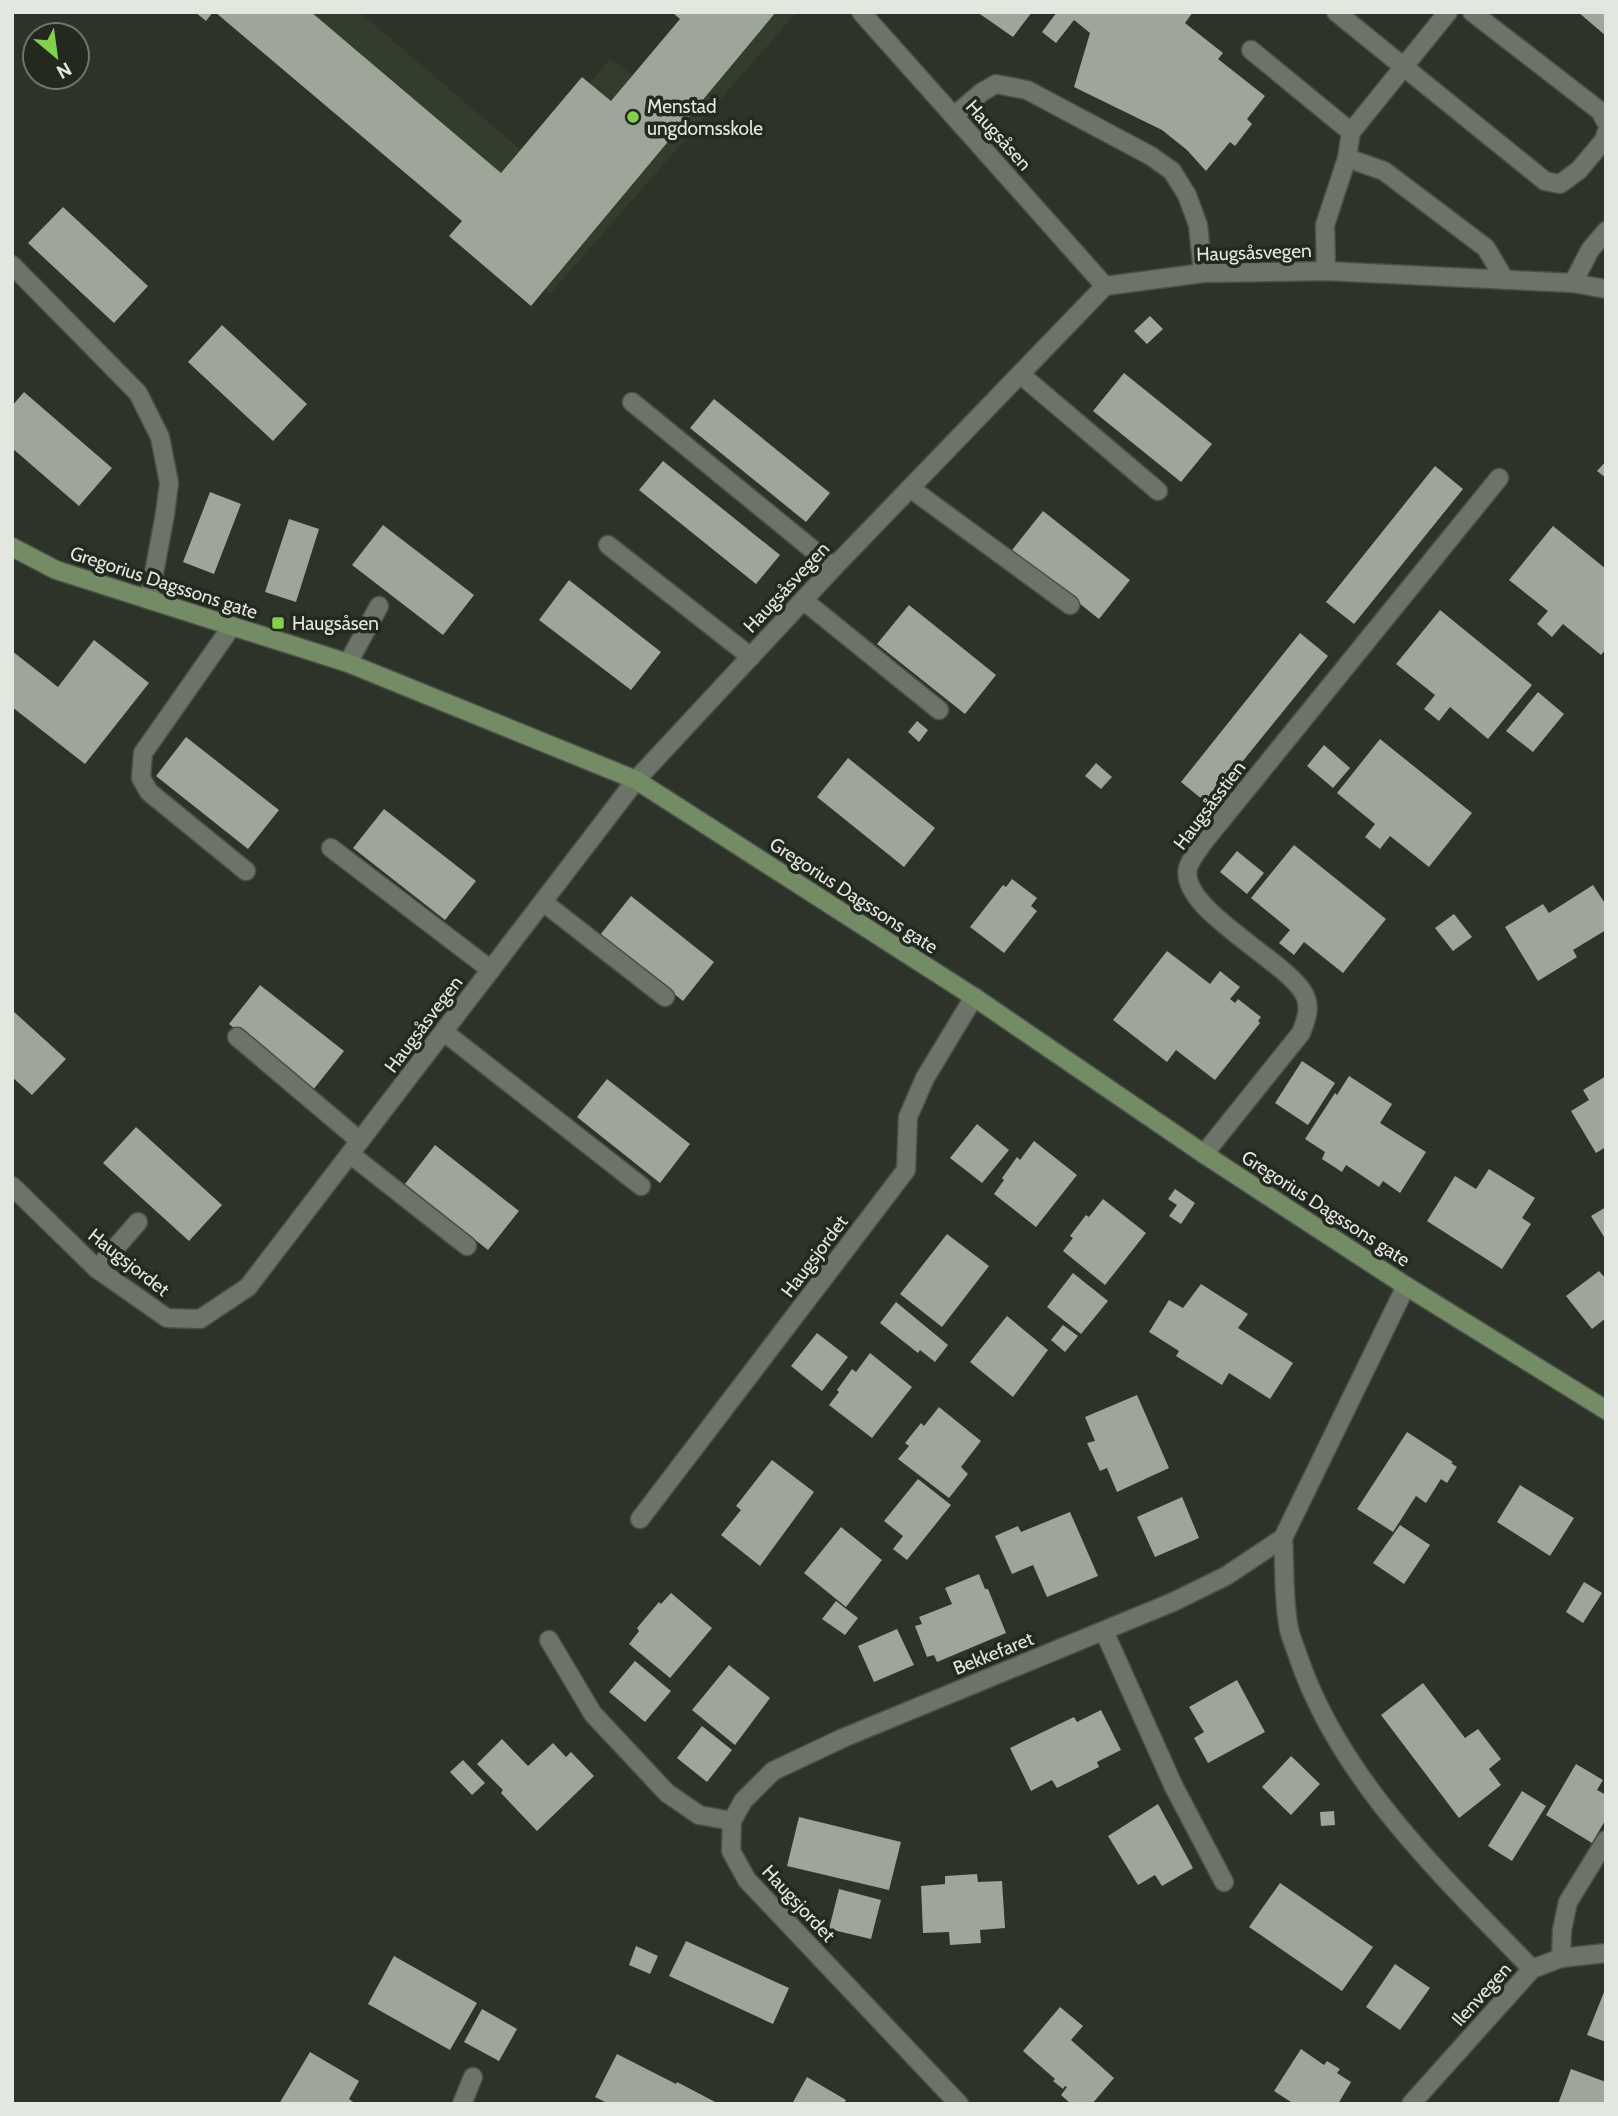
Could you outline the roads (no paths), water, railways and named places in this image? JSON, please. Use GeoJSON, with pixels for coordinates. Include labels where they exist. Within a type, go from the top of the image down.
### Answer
{"type":"FeatureCollection","features":[{"type":"Feature","properties":{"kind":"street","name":"Haugsåsen"},"geometry":{"type":"LineString","coordinates":[[861,12],[1105,286]]}},
{"type":"Feature","properties":{"kind":"street"},"geometry":{"type":"LineString","coordinates":[[1336,12],[1545,181],[1560,184],[1579,170],[1605,139],[1606,133]]}},
{"type":"Feature","properties":{"kind":"street"},"geometry":{"type":"LineString","coordinates":[[1326,271],[1325,225],[1347,158],[1352,132],[1448,12]]}},
{"type":"Feature","properties":{"kind":"street"},"geometry":{"type":"LineString","coordinates":[[1472,12],[1600,111],[1606,122]]}},
{"type":"Feature","properties":{"kind":"street"},"geometry":{"type":"LineString","coordinates":[[1251,50],[1352,132]]}},
{"type":"Feature","properties":{"kind":"street"},"geometry":{"type":"LineString","coordinates":[[954,116],[982,92],[996,84],[1027,90],[1151,156],[1172,171],[1187,195],[1198,225],[1203,273]]}},
{"type":"Feature","properties":{"kind":"street"},"geometry":{"type":"LineString","coordinates":[[1347,158],[1384,171],[1486,247],[1505,280]]}},
{"type":"Feature","properties":{"kind":"street"},"geometry":{"type":"LineString","coordinates":[[1573,283],[1590,250],[1606,231]]}},
{"type":"Feature","properties":{"kind":"street"},"geometry":{"type":"LineString","coordinates":[[12,265],[138,393],[160,437],[169,483],[149,600]]}},
{"type":"Feature","properties":{"kind":"street","name":"Haugsåsvegen"},"geometry":{"type":"LineString","coordinates":[[200,1320],[248,1287],[636,780],[834,567],[1105,286],[1203,273],[1326,271],[1573,283],[1606,289]]}},
{"type":"Feature","properties":{"kind":"street"},"geometry":{"type":"LineString","coordinates":[[1020,374],[1158,491]]}},
{"type":"Feature","properties":{"kind":"street"},"geometry":{"type":"LineString","coordinates":[[632,401],[834,567]]}},
{"type":"Feature","properties":{"kind":"street","name":"Haugsåsstien"},"geometry":{"type":"LineString","coordinates":[[1204,1154],[1301,1033],[1309,1011],[1304,992],[1285,973],[1202,905],[1191,889],[1188,869],[1202,844],[1499,478]]}},
{"type":"Feature","properties":{"kind":"street"},"geometry":{"type":"LineString","coordinates":[[910,488],[1070,606]]}},
{"type":"Feature","properties":{"kind":"street"},"geometry":{"type":"LineString","coordinates":[[608,545],[751,657]]}},
{"type":"Feature","properties":{"kind":"street","name":"Gregorius Dagssons gate"},"geometry":{"type":"LineString","coordinates":[[12,547],[56,570],[348,663],[636,780],[974,997],[1204,1154],[1406,1286],[1606,1410]]}},
{"type":"Feature","properties":{"kind":"street"},"geometry":{"type":"LineString","coordinates":[[803,600],[939,710]]}},
{"type":"Feature","properties":{"kind":"street"},"geometry":{"type":"LineString","coordinates":[[348,663],[379,606]]}},
{"type":"Feature","properties":{"kind":"street"},"geometry":{"type":"LineString","coordinates":[[232,626],[143,753],[141,778],[149,792],[246,871]]}},
{"type":"Feature","properties":{"kind":"street"},"geometry":{"type":"LineString","coordinates":[[331,848],[491,970]]}},
{"type":"Feature","properties":{"kind":"street"},"geometry":{"type":"LineString","coordinates":[[543,902],[665,997]]}},
{"type":"Feature","properties":{"kind":"street","name":"Haugsjordet"},"geometry":{"type":"LineString","coordinates":[[640,1519],[906,1170],[908,1117],[925,1078],[974,997]]}},
{"type":"Feature","properties":{"kind":"street"},"geometry":{"type":"LineString","coordinates":[[444,1032],[641,1186]]}},
{"type":"Feature","properties":{"kind":"street"},"geometry":{"type":"LineString","coordinates":[[237,1037],[467,1246]]}},
{"type":"Feature","properties":{"kind":"street","name":"Haugsjordet"},"geometry":{"type":"LineString","coordinates":[[12,1186],[97,1269],[167,1318],[200,1320]]}},
{"type":"Feature","properties":{"kind":"street"},"geometry":{"type":"LineString","coordinates":[[97,1269],[138,1222]]}},
{"type":"Feature","properties":{"kind":"street"},"geometry":{"type":"LineString","coordinates":[[1406,1286],[1283,1538],[1289,1628],[1309,1686],[1329,1725],[1362,1778],[1412,1842],[1532,1969]]}},
{"type":"Feature","properties":{"kind":"street","name":"Bekkefaret"},"geometry":{"type":"LineString","coordinates":[[732,1821],[743,1801],[773,1771],[843,1738],[1104,1630],[1226,1576],[1283,1538]]}},
{"type":"Feature","properties":{"kind":"street"},"geometry":{"type":"LineString","coordinates":[[1104,1630],[1174,1787],[1224,1882]]}},
{"type":"Feature","properties":{"kind":"street"},"geometry":{"type":"LineString","coordinates":[[549,1640],[593,1714],[667,1793],[699,1815],[732,1821]]}},
{"type":"Feature","properties":{"kind":"street","name":"Haugsjordet"},"geometry":{"type":"LineString","coordinates":[[732,1821],[731,1851],[747,1880],[959,2104]]}},
{"type":"Feature","properties":{"kind":"street"},"geometry":{"type":"LineString","coordinates":[[1560,1958],[1568,1902],[1606,1840]]}},
{"type":"Feature","properties":{"kind":"street","name":"Ilenvegen"},"geometry":{"type":"LineString","coordinates":[[1410,2104],[1532,1969],[1560,1958],[1606,1953]]}},
{"type":"Feature","properties":{"kind":"street"},"geometry":{"type":"LineString","coordinates":[[462,2104],[473,2077]]}},
{"type":"Feature","properties":{"kind":"place","name":"Menstad ungdomsskole"},"geometry":{"type":"Point","coordinates":[633,117]}},
{"type":"Feature","properties":{"kind":"place","name":"Haugsåsen"},"geometry":{"type":"Point","coordinates":[278,623]}}]}
